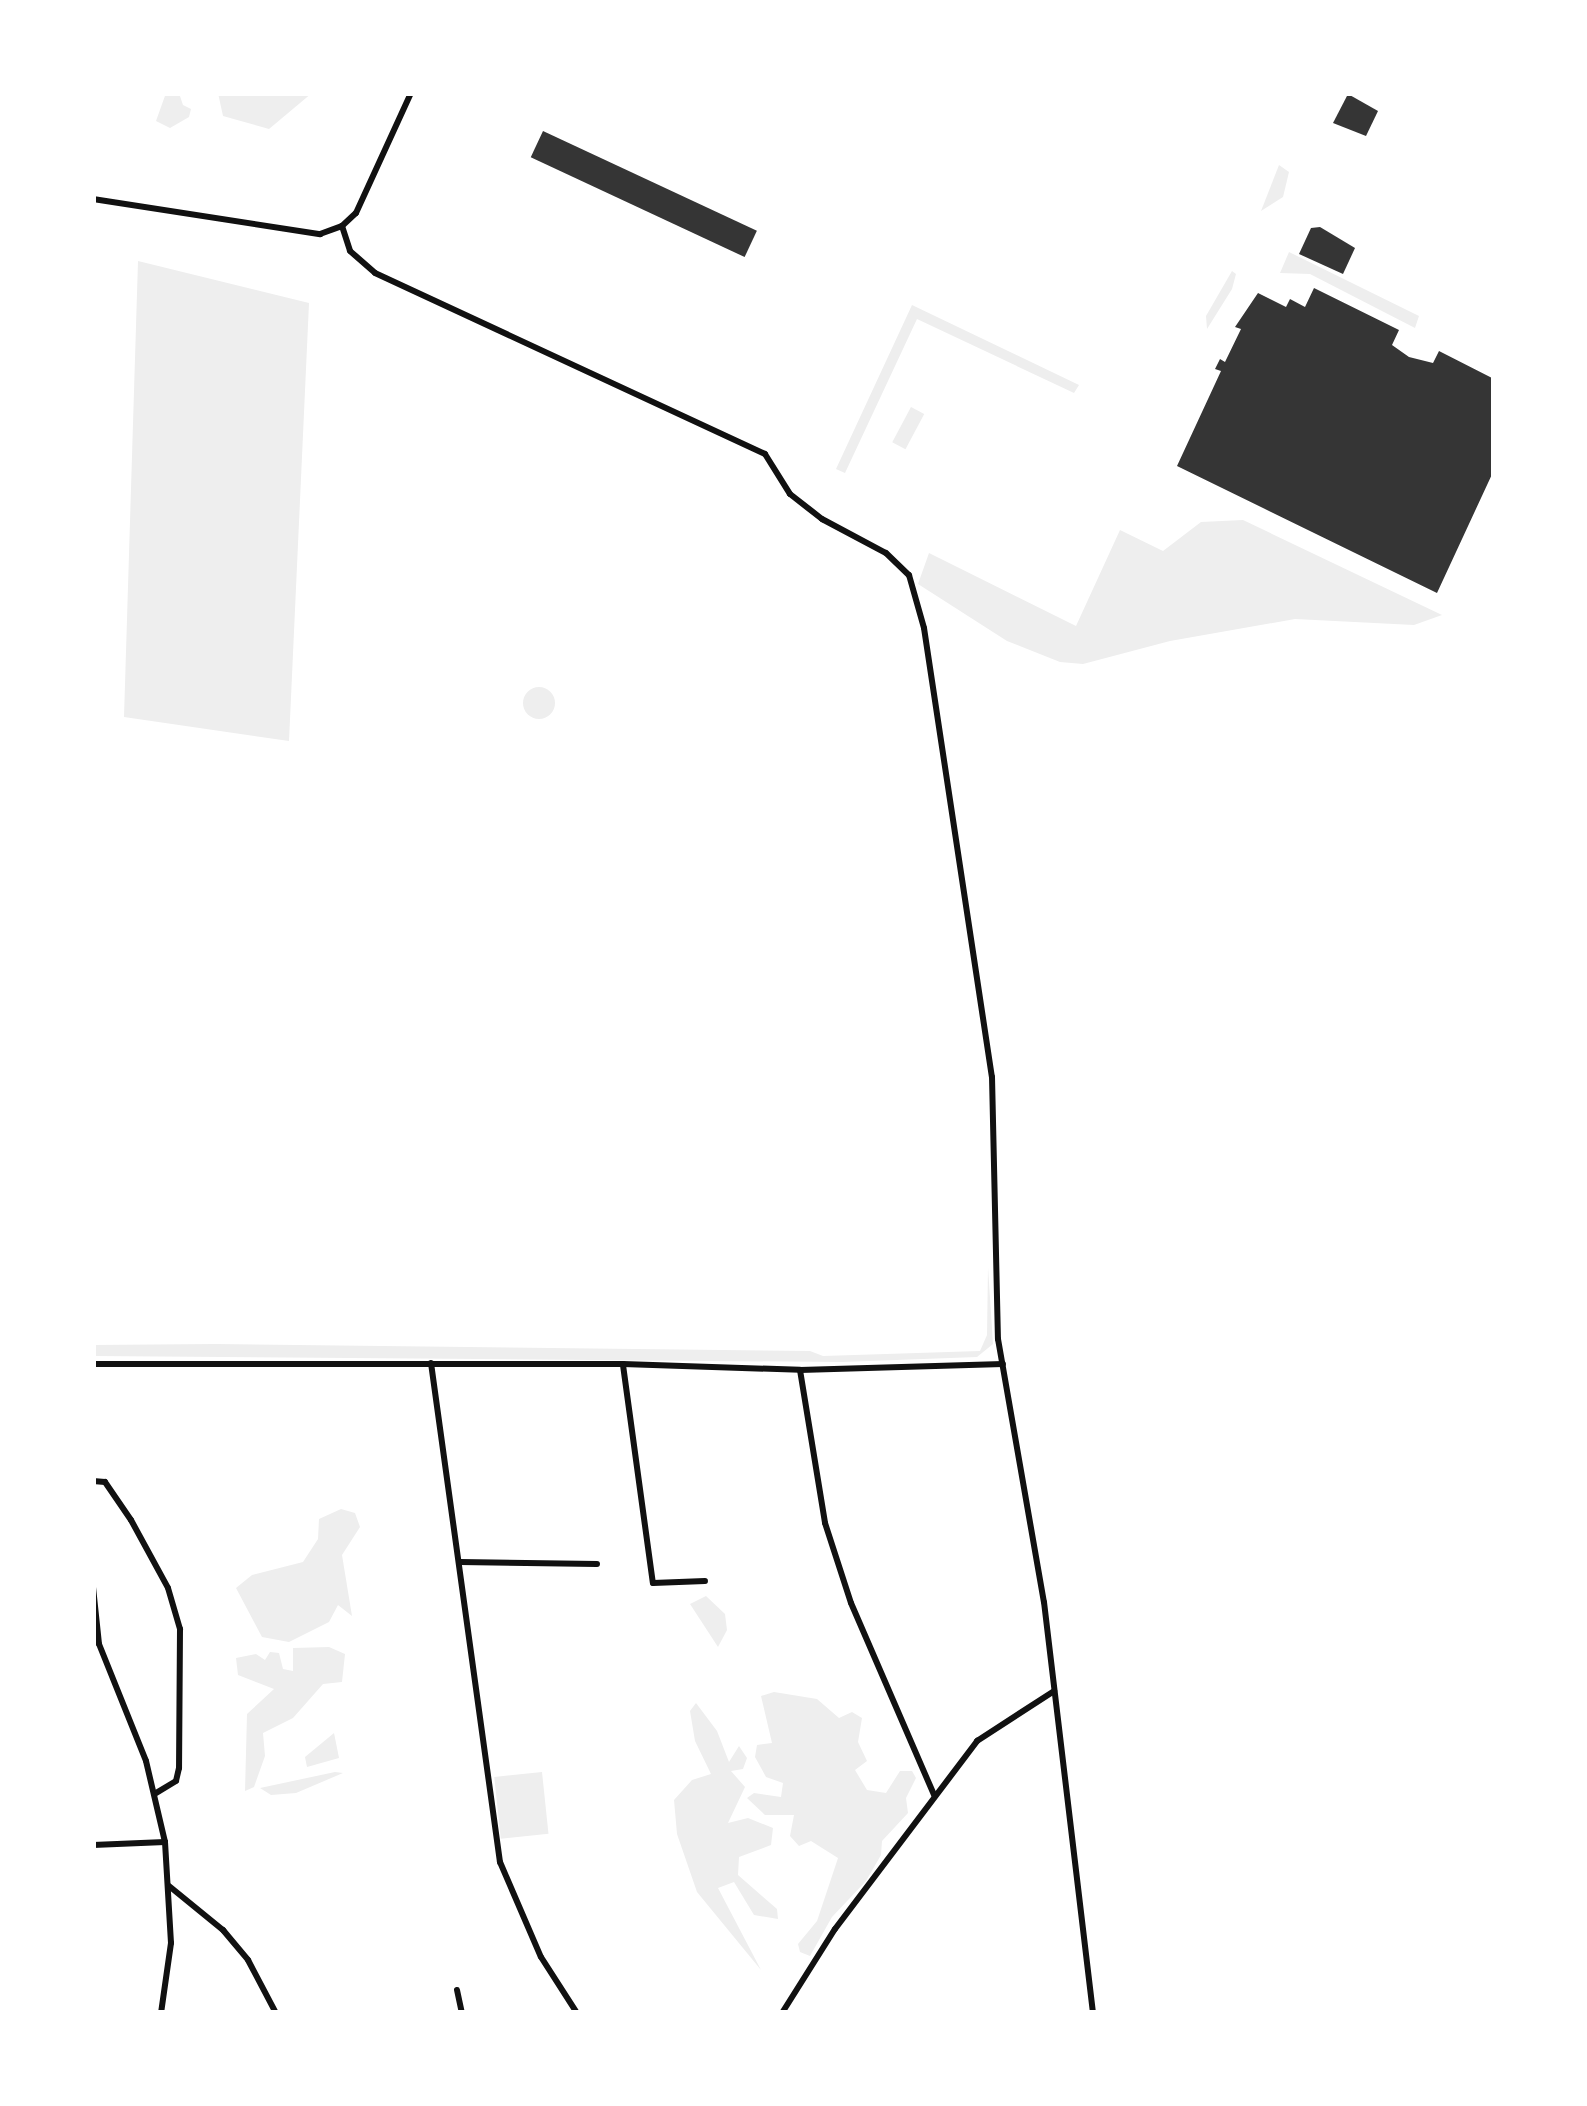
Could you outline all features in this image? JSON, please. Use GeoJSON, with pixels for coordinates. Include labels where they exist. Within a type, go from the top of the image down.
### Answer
{"type":"FeatureCollection","features":[{"type":"Feature","properties":{"kind":"street"},"geometry":{"type":"LineString","coordinates":[[93,199],[320,234],[342,226],[356,213],[411,93]]}},
{"type":"Feature","properties":{"kind":"street"},"geometry":{"type":"LineString","coordinates":[[342,226],[350,251],[365,268],[765,454],[790,494],[822,519],[886,553],[909,575],[924,628],[992,1077],[996,1304],[1031,1516],[1093,2013]]}},
{"type":"Feature","properties":{"kind":"street"},"geometry":{"type":"LineString","coordinates":[[93,1364],[623,1364],[800,1370],[1004,1364]]}},
{"type":"Feature","properties":{"kind":"street"},"geometry":{"type":"LineString","coordinates":[[431,1364],[500,1862],[541,1957],[577,2013]]}},
{"type":"Feature","properties":{"kind":"street"},"geometry":{"type":"LineString","coordinates":[[623,1364],[653,1583],[705,1580]]}},
{"type":"Feature","properties":{"kind":"street"},"geometry":{"type":"LineString","coordinates":[[800,1370],[825,1523],[851,1603],[934,1795]]}},
{"type":"Feature","properties":{"kind":"street"},"geometry":{"type":"LineString","coordinates":[[93,1480],[105,1482],[131,1520],[167,1588],[179,1629],[184,1691],[179,1768],[176,1781],[155,1793]]}},
{"type":"Feature","properties":{"kind":"street"},"geometry":{"type":"LineString","coordinates":[[460,1562],[597,1564]]}},
{"type":"Feature","properties":{"kind":"street"},"geometry":{"type":"LineString","coordinates":[[93,1587],[99,1644],[155,1793],[165,1842],[171,1943],[161,2013]]}},
{"type":"Feature","properties":{"kind":"street"},"geometry":{"type":"LineString","coordinates":[[782,2013],[835,1929],[988,1730],[1054,1691]]}},
{"type":"Feature","properties":{"kind":"street"},"geometry":{"type":"LineString","coordinates":[[93,1844],[165,1842]]}},
{"type":"Feature","properties":{"kind":"street"},"geometry":{"type":"LineString","coordinates":[[169,1886],[224,1930],[248,1960],[276,2013]]}},
{"type":"Feature","properties":{"kind":"street"},"geometry":{"type":"LineString","coordinates":[[457,1990],[462,2013]]}},
{"type":"Feature","properties":{"kind":"shaded area"},"geometry":{"type":"Polygon","coordinates":[[[166,93],[179,93],[183,105],[191,109],[189,117],[170,128],[156,121],[166,93]]]}},
{"type":"Feature","properties":{"kind":"shaded area"},"geometry":{"type":"Polygon","coordinates":[[[218,93],[312,93],[269,129],[223,116],[218,93]]]}},
{"type":"Feature","properties":{"kind":"shaded area"},"geometry":{"type":"Polygon","coordinates":[[[1279,165],[1289,172],[1283,197],[1261,211],[1279,165]]]}},
{"type":"Feature","properties":{"kind":"shaded area"},"geometry":{"type":"Polygon","coordinates":[[[1289,252],[1419,316],[1415,328],[1310,274],[1280,273],[1289,252]]]}},
{"type":"Feature","properties":{"kind":"shaded area"},"geometry":{"type":"Polygon","coordinates":[[[138,261],[309,303],[289,741],[124,717],[138,261]]]}},
{"type":"Feature","properties":{"kind":"shaded area"},"geometry":{"type":"Polygon","coordinates":[[[1232,271],[1236,274],[1232,289],[1207,329],[1206,316],[1232,271]]]}},
{"type":"Feature","properties":{"kind":"shaded area"},"geometry":{"type":"Polygon","coordinates":[[[912,305],[1079,385],[1074,393],[917,319],[845,473],[836,469],[912,305]]]}},
{"type":"Feature","properties":{"kind":"shaded area"},"geometry":{"type":"Polygon","coordinates":[[[911,407],[924,414],[905,449],[892,442],[911,407]]]}},
{"type":"Feature","properties":{"kind":"shaded area"},"geometry":{"type":"Polygon","coordinates":[[[1243,520],[1442,615],[1414,625],[1295,619],[1170,641],[1083,664],[1060,662],[1007,641],[918,584],[929,553],[1076,626],[1120,530],[1163,551],[1201,522],[1243,520]]]}},
{"type":"Feature","properties":{"kind":"shaded area"},"geometry":{"type":"Polygon","coordinates":[[[539,687],[550,692],[555,703],[550,714],[539,719],[528,714],[523,703],[528,692],[539,687]]]}},
{"type":"Feature","properties":{"kind":"shaded area"},"geometry":{"type":"Polygon","coordinates":[[[988,1267],[993,1344],[977,1357],[842,1362],[93,1356],[93,1345],[216,1344],[810,1351],[823,1356],[980,1351],[987,1335],[988,1267]]]}},
{"type":"Feature","properties":{"kind":"shaded area"},"geometry":{"type":"Polygon","coordinates":[[[341,1509],[355,1513],[360,1527],[342,1555],[352,1616],[338,1605],[329,1622],[289,1642],[262,1637],[236,1588],[252,1575],[303,1562],[318,1539],[319,1519],[341,1509]]]}},
{"type":"Feature","properties":{"kind":"shaded area"},"geometry":{"type":"Polygon","coordinates":[[[706,1596],[725,1614],[727,1630],[718,1647],[690,1604],[706,1596]]]}},
{"type":"Feature","properties":{"kind":"shaded area"},"geometry":{"type":"Polygon","coordinates":[[[329,1647],[345,1654],[342,1682],[323,1684],[293,1718],[263,1733],[265,1756],[254,1787],[245,1791],[247,1714],[274,1689],[238,1675],[236,1658],[256,1654],[265,1660],[270,1652],[279,1653],[283,1669],[293,1671],[293,1648],[329,1647]]]}},
{"type":"Feature","properties":{"kind":"shaded area"},"geometry":{"type":"Polygon","coordinates":[[[774,1692],[817,1699],[839,1718],[852,1712],[862,1718],[858,1742],[867,1761],[855,1770],[867,1790],[886,1793],[900,1771],[912,1771],[916,1778],[906,1798],[908,1813],[882,1841],[881,1855],[866,1881],[832,1917],[810,1956],[800,1952],[798,1944],[817,1921],[838,1858],[811,1841],[799,1846],[790,1836],[794,1815],[765,1815],[747,1798],[754,1793],[781,1797],[783,1783],[766,1777],[755,1757],[757,1745],[772,1743],[761,1696],[774,1692]]]}},
{"type":"Feature","properties":{"kind":"shaded area"},"geometry":{"type":"Polygon","coordinates":[[[696,1703],[717,1731],[729,1762],[739,1746],[747,1758],[743,1769],[731,1771],[745,1787],[728,1823],[748,1818],[773,1828],[771,1845],[739,1857],[738,1875],[777,1909],[778,1919],[754,1915],[734,1882],[718,1888],[761,1970],[697,1892],[677,1834],[674,1800],[692,1780],[711,1774],[695,1741],[690,1711],[696,1703]]]}},
{"type":"Feature","properties":{"kind":"shaded area"},"geometry":{"type":"Polygon","coordinates":[[[334,1733],[339,1758],[307,1767],[305,1757],[334,1733]]]}},
{"type":"Feature","properties":{"kind":"shaded area"},"geometry":{"type":"Polygon","coordinates":[[[542,1772],[548,1834],[501,1839],[494,1777],[542,1772]]]}},
{"type":"Feature","properties":{"kind":"shaded area"},"geometry":{"type":"Polygon","coordinates":[[[343,1773],[296,1793],[271,1795],[260,1788],[343,1773]]]}},
{"type":"Feature","properties":{"kind":"building"},"geometry":{"type":"Polygon","coordinates":[[[1348,94],[1378,111],[1366,136],[1333,123],[1348,94]]]}},
{"type":"Feature","properties":{"kind":"building"},"geometry":{"type":"Polygon","coordinates":[[[543,131],[757,231],[745,257],[531,157],[543,131]]]}},
{"type":"Feature","properties":{"kind":"building"},"geometry":{"type":"Polygon","coordinates":[[[1320,227],[1355,248],[1343,274],[1299,254],[1311,228],[1320,227]]]}},
{"type":"Feature","properties":{"kind":"building"},"geometry":{"type":"Polygon","coordinates":[[[1314,288],[1399,330],[1392,345],[1409,357],[1433,363],[1439,351],[1494,379],[1494,470],[1437,593],[1177,466],[1221,371],[1215,369],[1220,359],[1225,362],[1241,329],[1235,327],[1258,293],[1286,307],[1290,299],[1305,307],[1314,288]]]}}]}
